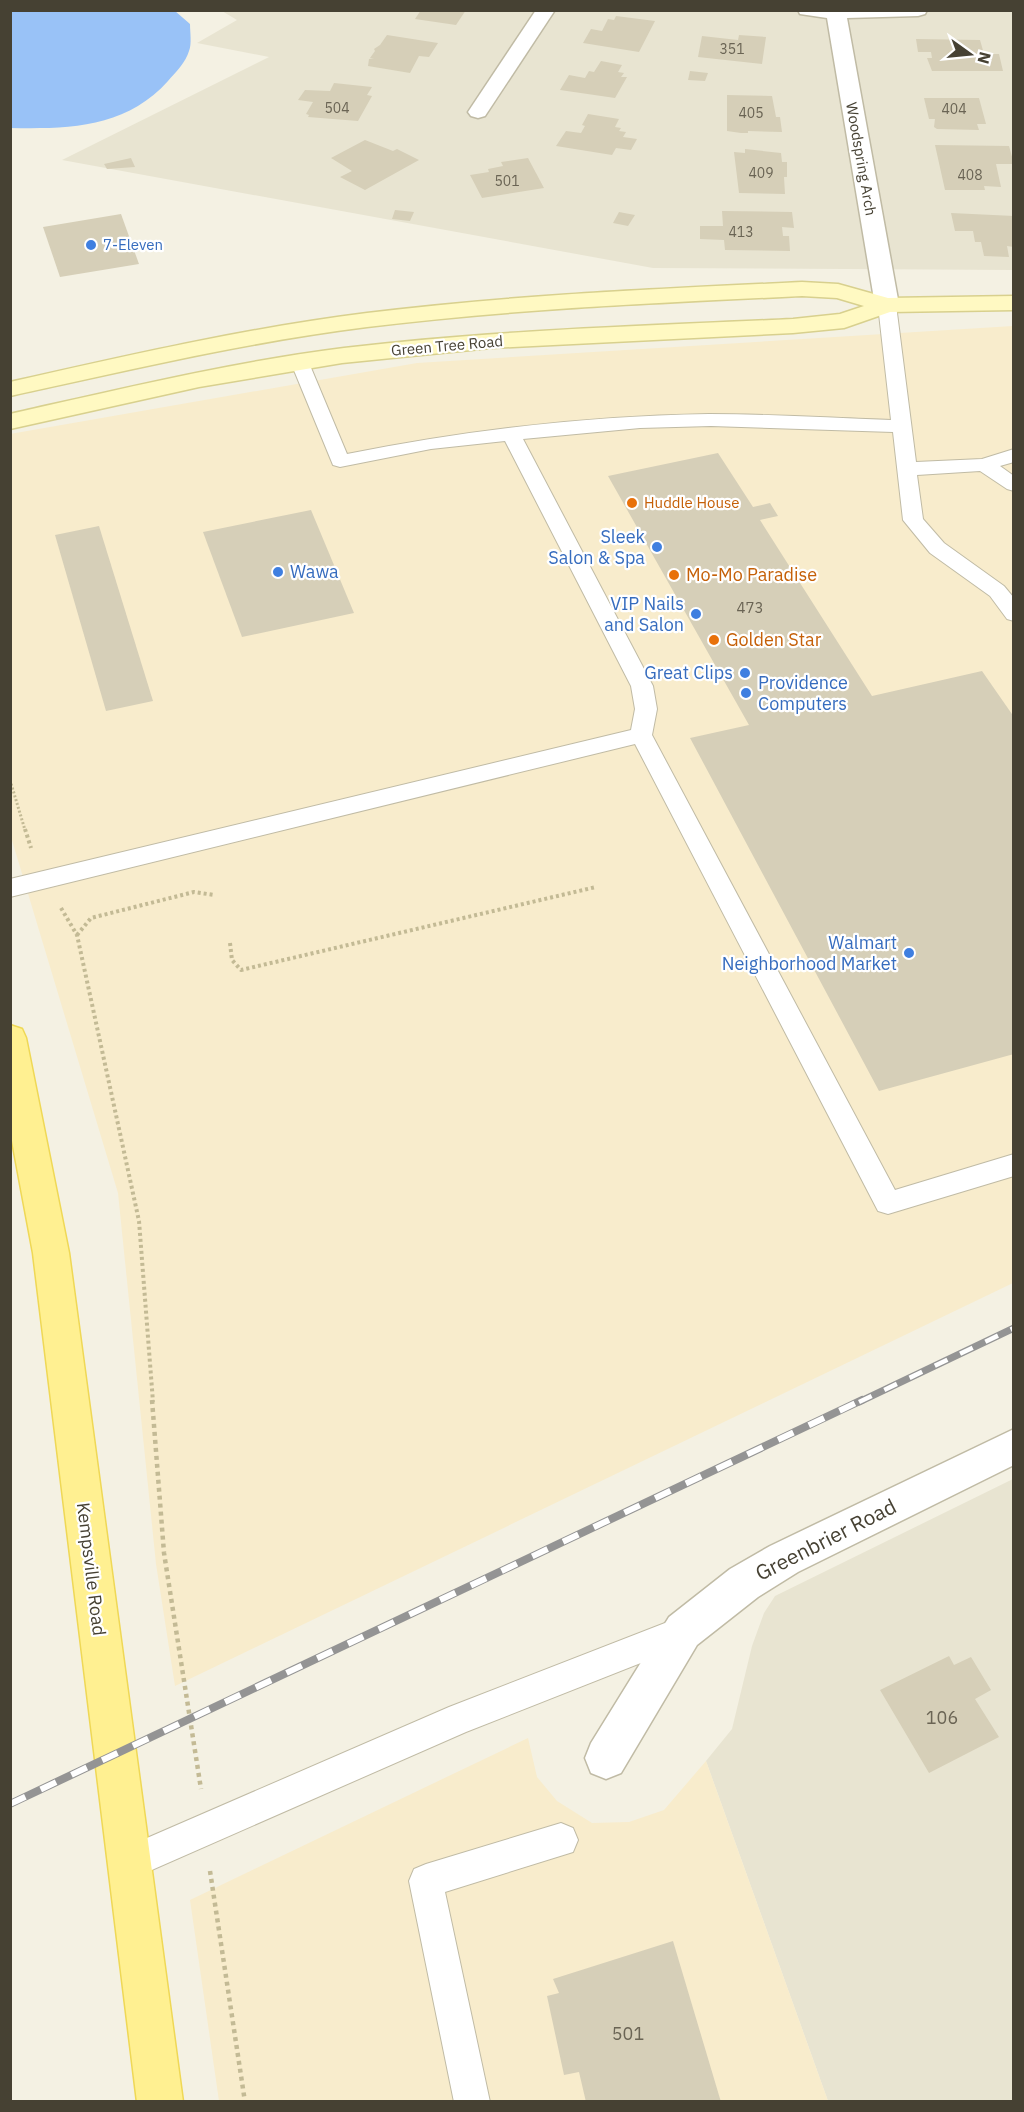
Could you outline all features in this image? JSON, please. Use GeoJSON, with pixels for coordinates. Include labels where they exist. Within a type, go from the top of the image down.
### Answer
{"type":"FeatureCollection","features":[{"type":"Feature","properties":{"kind":"main road","name":"Kempsville Road"},"geometry":{"type":"LineString","coordinates":[[10,1038],[51,1253],[160,2102]]}},
{"type":"Feature","properties":{"kind":"street"},"geometry":{"type":"LineString","coordinates":[[478,112],[546,10]]}},
{"type":"Feature","properties":{"kind":"street"},"geometry":{"type":"LineString","coordinates":[[807,10],[836,13],[918,10]]}},
{"type":"Feature","properties":{"kind":"street","name":"Woodspring Arch"},"geometry":{"type":"LineString","coordinates":[[836,13],[887,305]]}},
{"type":"Feature","properties":{"kind":"street","name":"Green Tree Road"},"geometry":{"type":"LineString","coordinates":[[10,389],[266,336],[416,314],[583,300],[802,289],[838,291],[887,305],[1014,303]]}},
{"type":"Feature","properties":{"kind":"street","name":"Green Tree Road"},"geometry":{"type":"LineString","coordinates":[[10,422],[124,396],[300,363],[388,350],[834,322],[844,321],[887,305]]}},
{"type":"Feature","properties":{"kind":"street","name":"Greenbrier Road"},"geometry":{"type":"LineString","coordinates":[[606,1758],[683,1631],[744,1583],[784,1559],[1014,1446]]}},
{"type":"Feature","properties":{"kind":"lane"},"geometry":{"type":"LineString","coordinates":[[887,305],[913,520],[937,548],[997,591],[1014,614]]}},
{"type":"Feature","properties":{"kind":"lane"},"geometry":{"type":"LineString","coordinates":[[300,363],[340,461],[431,443],[640,422],[711,420],[901,426]]}},
{"type":"Feature","properties":{"kind":"lane"},"geometry":{"type":"LineString","coordinates":[[511,434],[642,687],[646,709],[641,735],[888,1203],[1014,1165]]}},
{"type":"Feature","properties":{"kind":"lane"},"geometry":{"type":"LineString","coordinates":[[907,469],[984,465],[1014,456]]}},
{"type":"Feature","properties":{"kind":"lane"},"geometry":{"type":"LineString","coordinates":[[984,465],[1014,485]]}},
{"type":"Feature","properties":{"kind":"lane"},"geometry":{"type":"LineString","coordinates":[[10,888],[641,735]]}},
{"type":"Feature","properties":{"kind":"lane"},"geometry":{"type":"LineString","coordinates":[[129,1863],[460,1718],[683,1631]]}},
{"type":"Feature","properties":{"kind":"lane"},"geometry":{"type":"LineString","coordinates":[[472,2102],[426,1881],[561,1840]]}},
{"type":"Feature","properties":{"kind":"path"},"geometry":{"type":"LineString","coordinates":[[10,780],[28,842],[77,935],[139,1221],[164,1553],[207,1830],[211,1874],[245,2102]]}},
{"type":"Feature","properties":{"kind":"path"},"geometry":{"type":"LineString","coordinates":[[230,943],[232,960],[241,970],[596,887]]}},
{"type":"Feature","properties":{"kind":"path"},"geometry":{"type":"LineString","coordinates":[[77,935],[91,918],[194,892],[214,895]]}},
{"type":"Feature","properties":{"kind":"shaded area"},"geometry":{"type":"Polygon","coordinates":[[[222,11],[1013,11],[1013,270],[653,268],[62,160],[269,57],[197,43],[237,20],[222,11]]]}},
{"type":"Feature","properties":{"kind":"shaded area"},"geometry":{"type":"Polygon","coordinates":[[[1013,326],[1013,1283],[175,1686],[156,1564],[118,1193],[11,837],[10,434],[417,363],[1013,326]]]}},
{"type":"Feature","properties":{"kind":"shaded area"},"geometry":{"type":"Polygon","coordinates":[[[1013,1479],[1013,2101],[828,2101],[706,1761],[732,1729],[752,1646],[764,1613],[775,1596],[1013,1479]]]}},
{"type":"Feature","properties":{"kind":"shaded area"},"geometry":{"type":"Polygon","coordinates":[[[528,1738],[537,1777],[557,1801],[592,1823],[629,1822],[664,1810],[706,1761],[828,2101],[219,2101],[190,1900],[528,1738]]]}},
{"type":"Feature","properties":{"kind":"water"},"geometry":{"type":"Polygon","coordinates":[[[11,10],[175,11],[190,24],[190,48],[180,67],[152,97],[115,117],[75,126],[11,128],[11,10]]]}},
{"type":"Feature","properties":{"kind":"building"},"geometry":{"type":"Polygon","coordinates":[[[421,10],[466,10],[456,25],[415,19],[421,10]]]}},
{"type":"Feature","properties":{"kind":"building"},"geometry":{"type":"Polygon","coordinates":[[[616,16],[655,21],[639,52],[583,43],[591,29],[602,31],[608,19],[614,20],[616,16]]]}},
{"type":"Feature","properties":{"kind":"building"},"geometry":{"type":"Polygon","coordinates":[[[387,35],[438,43],[429,57],[419,56],[410,73],[368,66],[369,59],[374,58],[370,58],[374,49],[387,35]]]}},
{"type":"Feature","properties":{"kind":"building"},"geometry":{"type":"Polygon","coordinates":[[[739,35],[766,37],[762,64],[698,57],[702,36],[738,40],[739,35]]]}},
{"type":"Feature","properties":{"kind":"building"},"geometry":{"type":"Polygon","coordinates":[[[916,39],[980,40],[984,54],[999,54],[1003,71],[932,71],[927,58],[932,58],[931,52],[918,52],[916,39]]]}},
{"type":"Feature","properties":{"kind":"building"},"geometry":{"type":"Polygon","coordinates":[[[601,61],[622,65],[618,72],[624,73],[621,77],[627,77],[615,98],[560,90],[569,75],[585,78],[589,71],[594,72],[601,61]]]}},
{"type":"Feature","properties":{"kind":"building"},"geometry":{"type":"Polygon","coordinates":[[[690,71],[708,73],[705,81],[688,80],[690,71]]]}},
{"type":"Feature","properties":{"kind":"building"},"geometry":{"type":"Polygon","coordinates":[[[334,83],[372,87],[367,95],[372,96],[358,121],[308,117],[309,115],[306,114],[313,102],[298,100],[305,90],[330,91],[334,83]]]}},
{"type":"Feature","properties":{"kind":"building"},"geometry":{"type":"Polygon","coordinates":[[[727,95],[772,96],[776,117],[780,117],[782,132],[727,131],[727,95]]]}},
{"type":"Feature","properties":{"kind":"building"},"geometry":{"type":"Polygon","coordinates":[[[924,98],[979,98],[986,124],[977,124],[979,130],[937,129],[934,127],[935,119],[929,119],[924,98]]]}},
{"type":"Feature","properties":{"kind":"building"},"geometry":{"type":"Polygon","coordinates":[[[588,114],[619,119],[615,127],[621,128],[619,131],[626,132],[623,137],[637,139],[631,150],[616,148],[612,155],[556,146],[566,131],[581,133],[585,126],[582,125],[588,114]]]}},
{"type":"Feature","properties":{"kind":"building"},"geometry":{"type":"Polygon","coordinates":[[[365,140],[393,151],[397,149],[419,160],[365,190],[340,177],[352,171],[331,158],[365,140]]]}},
{"type":"Feature","properties":{"kind":"building"},"geometry":{"type":"Polygon","coordinates":[[[935,145],[1009,146],[1014,164],[996,164],[1001,187],[984,186],[985,190],[945,190],[935,145]]]}},
{"type":"Feature","properties":{"kind":"building"},"geometry":{"type":"Polygon","coordinates":[[[745,149],[781,153],[782,162],[787,162],[787,177],[784,177],[785,194],[739,193],[734,152],[745,153],[745,149]]]}},
{"type":"Feature","properties":{"kind":"building"},"geometry":{"type":"Polygon","coordinates":[[[131,158],[135,167],[107,169],[104,164],[131,158]]]}},
{"type":"Feature","properties":{"kind":"building"},"geometry":{"type":"Polygon","coordinates":[[[528,158],[544,188],[482,198],[470,175],[489,172],[488,169],[503,166],[501,162],[528,158]]]}},
{"type":"Feature","properties":{"kind":"building"},"geometry":{"type":"Polygon","coordinates":[[[395,210],[414,212],[410,221],[392,219],[395,210]]]}},
{"type":"Feature","properties":{"kind":"building"},"geometry":{"type":"Polygon","coordinates":[[[722,211],[792,212],[794,228],[782,227],[783,236],[789,236],[790,251],[725,250],[724,240],[700,239],[700,226],[723,226],[722,211]]]}},
{"type":"Feature","properties":{"kind":"building"},"geometry":{"type":"Polygon","coordinates":[[[619,212],[635,215],[628,226],[613,223],[619,212]]]}},
{"type":"Feature","properties":{"kind":"building"},"geometry":{"type":"Polygon","coordinates":[[[951,213],[1014,216],[1014,247],[1007,246],[1009,257],[984,256],[981,242],[975,242],[973,231],[955,231],[951,213]]]}},
{"type":"Feature","properties":{"kind":"building","name":"7-Eleven"},"geometry":{"type":"Polygon","coordinates":[[[121,214],[139,264],[60,277],[43,227],[121,214]]]}},
{"type":"Feature","properties":{"kind":"building","name":"Walmart Neighborhood Market"},"geometry":{"type":"Polygon","coordinates":[[[718,453],[753,507],[770,503],[778,516],[760,520],[872,696],[982,671],[1014,717],[1014,1054],[879,1091],[690,738],[749,725],[608,476],[718,453]]]}},
{"type":"Feature","properties":{"kind":"building","name":"Wawa"},"geometry":{"type":"Polygon","coordinates":[[[311,510],[354,613],[242,637],[203,532],[311,510]]]}},
{"type":"Feature","properties":{"kind":"building"},"geometry":{"type":"Polygon","coordinates":[[[99,526],[153,701],[106,711],[55,535],[99,526]]]}},
{"type":"Feature","properties":{"kind":"building"},"geometry":{"type":"Polygon","coordinates":[[[949,1656],[954,1665],[971,1657],[991,1690],[975,1699],[999,1737],[929,1773],[880,1690],[949,1656]]]}},
{"type":"Feature","properties":{"kind":"building"},"geometry":{"type":"Polygon","coordinates":[[[673,1941],[721,2102],[586,2102],[579,2072],[564,2075],[547,1996],[559,1993],[553,1979],[673,1941]]]}},
{"type":"Feature","properties":{"kind":"railway"},"geometry":{"type":"LineString","coordinates":[[859,1402],[1014,1328]]}},
{"type":"Feature","properties":{"kind":"railway"},"geometry":{"type":"LineString","coordinates":[[10,1804],[862,1400]]}},
{"type":"Feature","properties":{"kind":"place","name":"7-Eleven"},"geometry":{"type":"Point","coordinates":[91,245]}},
{"type":"Feature","properties":{"kind":"place","name":"Huddle House"},"geometry":{"type":"Point","coordinates":[632,503]}},
{"type":"Feature","properties":{"kind":"place","name":"Sleek Salon & Spa"},"geometry":{"type":"Point","coordinates":[657,547]}},
{"type":"Feature","properties":{"kind":"place","name":"Wawa"},"geometry":{"type":"Point","coordinates":[278,572]}},
{"type":"Feature","properties":{"kind":"place","name":"Mo-Mo Paradise"},"geometry":{"type":"Point","coordinates":[674,575]}},
{"type":"Feature","properties":{"kind":"place","name":"VIP Nails and Salon"},"geometry":{"type":"Point","coordinates":[696,614]}},
{"type":"Feature","properties":{"kind":"place","name":"Golden Star"},"geometry":{"type":"Point","coordinates":[714,640]}},
{"type":"Feature","properties":{"kind":"place","name":"Great Clips"},"geometry":{"type":"Point","coordinates":[745,673]}},
{"type":"Feature","properties":{"kind":"place","name":"Providence Computers"},"geometry":{"type":"Point","coordinates":[746,693]}},
{"type":"Feature","properties":{"kind":"place","name":"Walmart Neighborhood Market"},"geometry":{"type":"Point","coordinates":[909,953]}}]}
